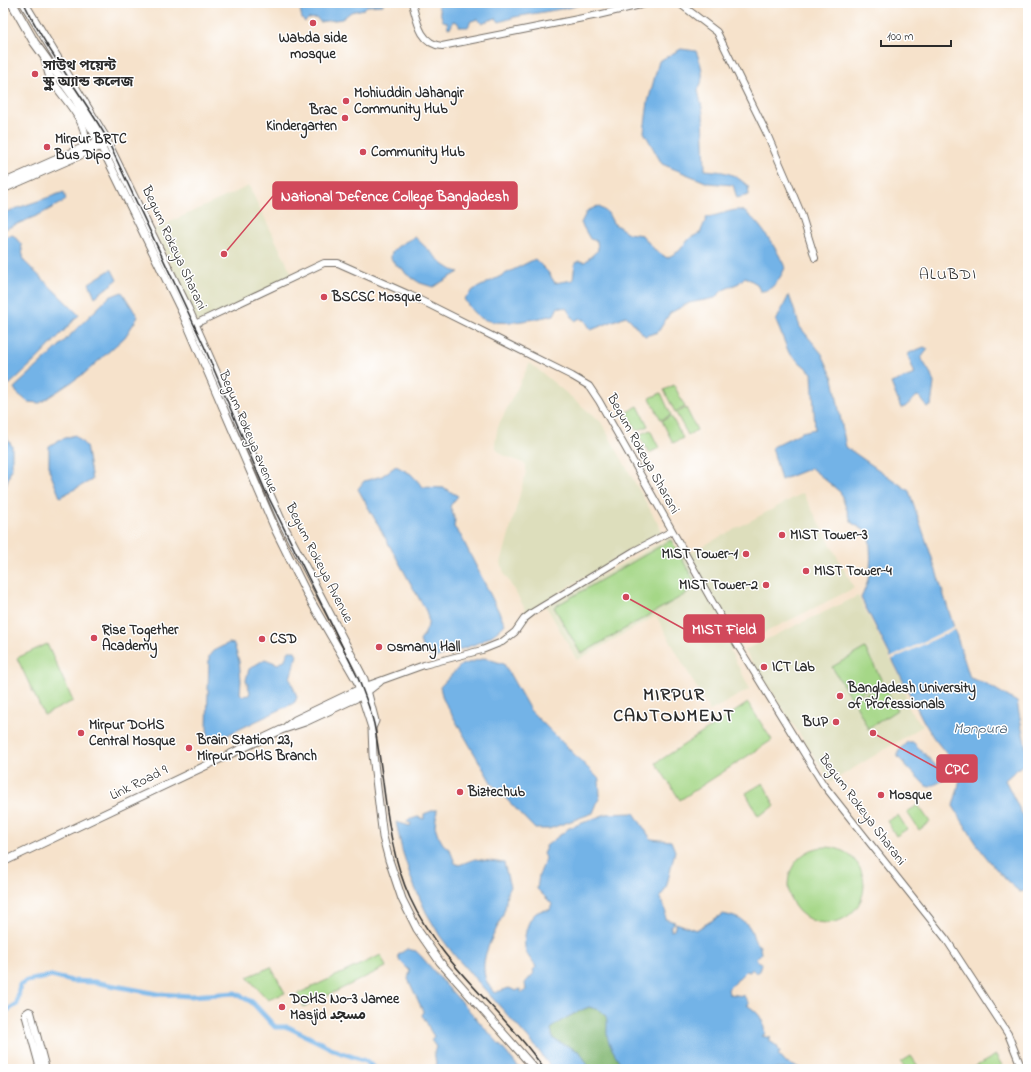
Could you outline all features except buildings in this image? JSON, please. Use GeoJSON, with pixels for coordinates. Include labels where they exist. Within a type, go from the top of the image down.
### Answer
{"type":"FeatureCollection","features":[{"type":"Feature","properties":{"kind":"main road","name":"Begum Rokeya Sharani"},"geometry":{"type":"LineString","coordinates":[[12,3],[40,50],[76,100],[102,141]]}},
{"type":"Feature","properties":{"kind":"main road","name":"Begum Rokeya Sharani"},"geometry":{"type":"LineString","coordinates":[[24,3],[102,141],[195,324]]}},
{"type":"Feature","properties":{"kind":"main road"},"geometry":{"type":"LineString","coordinates":[[40,50],[48,45]]}},
{"type":"Feature","properties":{"kind":"main road"},"geometry":{"type":"LineString","coordinates":[[45,57],[49,75],[70,104],[83,129],[85,140],[82,148]]}},
{"type":"Feature","properties":{"kind":"main road"},"geometry":{"type":"LineString","coordinates":[[3,183],[62,160],[82,148],[102,141]]}},
{"type":"Feature","properties":{"kind":"main road"},"geometry":{"type":"LineString","coordinates":[[3,189],[102,141]]}},
{"type":"Feature","properties":{"kind":"main road","name":"Begum Rokeya avenue"},"geometry":{"type":"LineString","coordinates":[[102,141],[182,312],[276,531],[310,598],[364,691]]}},
{"type":"Feature","properties":{"kind":"main road","name":"Begum Rokeya Avenue"},"geometry":{"type":"LineString","coordinates":[[195,324],[283,524],[360,672],[364,691],[374,721],[372,728],[375,777],[385,848],[402,899],[417,929],[440,962],[535,1069]]}},
{"type":"Feature","properties":{"kind":"main road","name":"Link Road 9"},"geometry":{"type":"LineString","coordinates":[[5,862],[281,730],[295,720],[364,691]]}},
{"type":"Feature","properties":{"kind":"street"},"geometry":{"type":"LineString","coordinates":[[412,3],[422,35],[431,44],[442,46],[598,15],[649,3]]}},
{"type":"Feature","properties":{"kind":"street"},"geometry":{"type":"LineString","coordinates":[[679,3],[718,32],[767,134],[793,194],[801,213],[815,258]]}},
{"type":"Feature","properties":{"kind":"street","name":"Begum Rokeya Sharani"},"geometry":{"type":"LineString","coordinates":[[195,324],[324,263],[338,263],[423,302],[572,376],[589,386],[599,400],[760,684],[823,784],[946,939],[1008,1034],[1022,1069]]}},
{"type":"Feature","properties":{"kind":"street"},"geometry":{"type":"LineString","coordinates":[[364,691],[371,683],[380,682],[424,665],[482,650],[502,642],[515,632],[524,619],[533,612],[634,551],[672,531]]}},
{"type":"Feature","properties":{"kind":"street"},"geometry":{"type":"LineString","coordinates":[[40,1069],[25,1014],[29,1012],[31,1012],[46,1069]]}},
{"type":"Feature","properties":{"kind":"shaded area"},"geometry":{"type":"Polygon","coordinates":[[[249,186],[294,278],[198,323],[154,229],[249,186]]]}},
{"type":"Feature","properties":{"kind":"shaded area"},"geometry":{"type":"Polygon","coordinates":[[[530,363],[601,422],[662,531],[525,613],[524,607],[504,573],[501,563],[526,472],[526,466],[523,463],[503,455],[497,450],[495,443],[498,426],[530,363]]]}},
{"type":"Feature","properties":{"kind":"shaded area"},"geometry":{"type":"Polygon","coordinates":[[[803,493],[854,588],[730,650],[750,689],[710,711],[656,616],[577,660],[546,606],[670,537],[682,557],[803,493]]]}},
{"type":"Feature","properties":{"kind":"shaded area","name":"Bangladesh University of Professionals"},"geometry":{"type":"Polygon","coordinates":[[[858,596],[903,683],[908,708],[923,726],[831,782],[744,650],[858,596]]]}},
{"type":"Feature","properties":{"kind":"green space"},"geometry":{"type":"Polygon","coordinates":[[[674,385],[685,407],[675,412],[664,390],[674,385]]]}},
{"type":"Feature","properties":{"kind":"green space"},"geometry":{"type":"Polygon","coordinates":[[[661,393],[671,415],[661,420],[650,398],[661,393]]]}},
{"type":"Feature","properties":{"kind":"green space"},"geometry":{"type":"Polygon","coordinates":[[[638,406],[648,426],[637,431],[627,412],[638,406]]]}},
{"type":"Feature","properties":{"kind":"green space"},"geometry":{"type":"Polygon","coordinates":[[[686,408],[697,430],[688,435],[676,413],[686,408]]]}},
{"type":"Feature","properties":{"kind":"green space"},"geometry":{"type":"Polygon","coordinates":[[[671,416],[683,438],[673,443],[662,421],[671,416]]]}},
{"type":"Feature","properties":{"kind":"green space"},"geometry":{"type":"Polygon","coordinates":[[[650,430],[659,448],[649,453],[639,435],[650,430]]]}},
{"type":"Feature","properties":{"kind":"green space"},"geometry":{"type":"Polygon","coordinates":[[[671,540],[698,587],[581,654],[554,607],[671,540]]]}},
{"type":"Feature","properties":{"kind":"green space"},"geometry":{"type":"Polygon","coordinates":[[[47,644],[73,701],[44,715],[17,658],[47,644]]]}},
{"type":"Feature","properties":{"kind":"green space"},"geometry":{"type":"Polygon","coordinates":[[[865,648],[882,681],[851,698],[832,667],[865,648]]]}},
{"type":"Feature","properties":{"kind":"green space"},"geometry":{"type":"Polygon","coordinates":[[[883,685],[897,710],[868,729],[854,700],[883,685]]]}},
{"type":"Feature","properties":{"kind":"green space"},"geometry":{"type":"Polygon","coordinates":[[[748,703],[772,740],[680,800],[656,763],[748,703]]]}},
{"type":"Feature","properties":{"kind":"green space"},"geometry":{"type":"Polygon","coordinates":[[[763,783],[775,806],[758,816],[746,793],[763,783]]]}},
{"type":"Feature","properties":{"kind":"green space"},"geometry":{"type":"Polygon","coordinates":[[[918,805],[930,822],[919,830],[907,812],[918,805]]]}},
{"type":"Feature","properties":{"kind":"green space"},"geometry":{"type":"Polygon","coordinates":[[[898,815],[907,829],[896,836],[887,821],[898,815]]]}},
{"type":"Feature","properties":{"kind":"green space"},"geometry":{"type":"Polygon","coordinates":[[[826,847],[840,850],[853,858],[861,871],[864,885],[861,899],[853,912],[840,920],[826,923],[812,920],[799,912],[791,899],[788,885],[791,871],[799,858],[812,850],[826,847]]]}},
{"type":"Feature","properties":{"kind":"green space"},"geometry":{"type":"Polygon","coordinates":[[[381,955],[386,967],[304,1007],[297,994],[381,955]]]}},
{"type":"Feature","properties":{"kind":"green space"},"geometry":{"type":"Polygon","coordinates":[[[271,967],[285,993],[268,1000],[247,977],[271,967]]]}},
{"type":"Feature","properties":{"kind":"green space"},"geometry":{"type":"Polygon","coordinates":[[[589,1007],[601,1010],[608,1019],[607,1031],[623,1069],[590,1069],[580,1052],[553,1039],[551,1029],[554,1026],[568,1017],[589,1007]]]}},
{"type":"Feature","properties":{"kind":"green space"},"geometry":{"type":"Polygon","coordinates":[[[996,1055],[1004,1069],[971,1069],[996,1055]]]}},
{"type":"Feature","properties":{"kind":"green space"},"geometry":{"type":"Polygon","coordinates":[[[911,1056],[920,1069],[906,1069],[901,1062],[911,1056]]]}},
{"type":"Feature","properties":{"kind":"water"},"geometry":{"type":"Polygon","coordinates":[[[299,3],[383,3],[383,5],[367,6],[364,9],[351,12],[342,19],[320,22],[317,18],[308,19],[305,22],[302,19],[299,3]]]}},
{"type":"Feature","properties":{"kind":"water"},"geometry":{"type":"Polygon","coordinates":[[[437,3],[585,3],[572,7],[515,17],[499,22],[496,18],[481,23],[478,19],[471,21],[468,27],[460,27],[457,22],[453,21],[451,27],[448,28],[447,22],[443,21],[437,3]]]}},
{"type":"Feature","properties":{"kind":"water"},"geometry":{"type":"Polygon","coordinates":[[[681,49],[696,51],[702,70],[702,80],[698,90],[703,113],[705,170],[724,172],[733,175],[748,186],[749,195],[737,198],[733,185],[708,183],[662,164],[644,132],[648,102],[659,61],[681,49]]]}},
{"type":"Feature","properties":{"kind":"water"},"geometry":{"type":"Polygon","coordinates":[[[64,192],[66,200],[41,214],[3,230],[3,213],[64,192]]]}},
{"type":"Feature","properties":{"kind":"water"},"geometry":{"type":"Polygon","coordinates":[[[598,206],[608,213],[613,223],[628,233],[642,235],[654,249],[667,258],[679,251],[690,238],[700,233],[707,217],[740,210],[752,218],[773,244],[785,268],[776,284],[765,291],[760,291],[757,284],[745,277],[739,283],[723,290],[715,298],[689,303],[670,313],[658,332],[645,336],[626,316],[591,330],[584,319],[582,320],[580,318],[575,321],[566,308],[558,307],[554,315],[509,322],[483,319],[472,310],[464,299],[473,290],[535,259],[548,272],[555,283],[573,280],[575,263],[579,261],[585,262],[598,250],[597,241],[590,239],[581,223],[587,211],[598,206]]]}},
{"type":"Feature","properties":{"kind":"water"},"geometry":{"type":"Polygon","coordinates":[[[13,235],[21,244],[24,261],[79,315],[38,358],[9,385],[3,381],[3,237],[13,235]]]}},
{"type":"Feature","properties":{"kind":"water"},"geometry":{"type":"Polygon","coordinates":[[[415,237],[444,265],[459,272],[433,287],[420,283],[406,274],[402,268],[399,268],[393,261],[391,254],[393,250],[400,245],[415,237]]]}},
{"type":"Feature","properties":{"kind":"water"},"geometry":{"type":"Polygon","coordinates":[[[112,270],[117,280],[95,297],[89,283],[112,270]]]}},
{"type":"Feature","properties":{"kind":"water"},"geometry":{"type":"Polygon","coordinates":[[[122,292],[138,317],[125,337],[85,373],[40,403],[28,402],[17,393],[14,388],[109,297],[122,292]]]}},
{"type":"Feature","properties":{"kind":"water","name":"Monpura"},"geometry":{"type":"Polygon","coordinates":[[[789,295],[800,327],[822,354],[833,378],[846,447],[909,491],[970,678],[985,683],[1017,702],[1028,760],[1005,780],[1028,826],[1028,887],[1024,891],[1020,892],[999,873],[975,842],[953,806],[962,773],[933,737],[923,720],[861,598],[868,581],[870,566],[869,533],[852,523],[840,492],[811,468],[781,480],[772,447],[802,432],[815,429],[812,373],[789,353],[776,321],[789,295]]]}},
{"type":"Feature","properties":{"kind":"water"},"geometry":{"type":"Polygon","coordinates":[[[924,347],[928,349],[921,358],[931,374],[934,383],[931,406],[927,407],[920,397],[917,396],[905,407],[901,408],[891,383],[915,374],[908,356],[909,353],[924,347]]]}},
{"type":"Feature","properties":{"kind":"water"},"geometry":{"type":"Polygon","coordinates":[[[3,432],[12,446],[12,467],[3,494],[3,432]]]}},
{"type":"Feature","properties":{"kind":"water"},"geometry":{"type":"Polygon","coordinates":[[[75,435],[86,446],[92,480],[60,497],[49,470],[49,446],[59,440],[75,435]]]}},
{"type":"Feature","properties":{"kind":"water"},"geometry":{"type":"Polygon","coordinates":[[[396,466],[411,474],[423,487],[444,488],[458,496],[450,506],[455,520],[454,527],[461,536],[505,624],[498,631],[482,641],[435,658],[427,654],[420,641],[428,627],[426,611],[358,489],[364,481],[382,476],[396,466]]]}},
{"type":"Feature","properties":{"kind":"water"},"geometry":{"type":"Polygon","coordinates":[[[229,643],[234,644],[239,661],[241,680],[240,693],[242,696],[249,695],[250,692],[246,680],[249,669],[265,659],[278,664],[284,661],[289,651],[295,651],[297,655],[290,678],[297,697],[295,702],[292,704],[221,738],[212,740],[208,734],[207,728],[209,656],[213,651],[229,643]]]}},
{"type":"Feature","properties":{"kind":"water"},"geometry":{"type":"Polygon","coordinates":[[[485,658],[504,664],[530,710],[599,779],[600,796],[593,813],[549,829],[535,829],[492,784],[443,699],[440,687],[461,665],[485,658]]]}},
{"type":"Feature","properties":{"kind":"water"},"geometry":{"type":"Polygon","coordinates":[[[907,742],[913,742],[941,771],[944,780],[930,787],[926,786],[898,757],[898,752],[907,742]]]}},
{"type":"Feature","properties":{"kind":"water"},"geometry":{"type":"Polygon","coordinates":[[[437,810],[435,826],[438,835],[443,844],[450,850],[455,863],[459,865],[475,859],[504,863],[510,887],[507,892],[506,906],[487,950],[484,968],[487,983],[494,993],[509,988],[516,991],[520,989],[522,993],[526,990],[525,983],[534,973],[533,970],[536,967],[527,953],[525,947],[525,936],[528,924],[534,915],[541,911],[550,910],[552,904],[537,889],[539,875],[546,859],[543,854],[546,846],[569,828],[606,814],[634,813],[651,839],[671,841],[675,851],[666,888],[660,898],[666,912],[665,919],[675,922],[671,927],[671,931],[674,930],[676,923],[696,930],[723,914],[738,919],[749,926],[755,941],[760,946],[761,954],[756,958],[757,961],[762,963],[760,971],[756,973],[752,969],[750,972],[746,971],[728,989],[729,994],[744,996],[749,1004],[747,1005],[758,1014],[762,1020],[765,1034],[762,1036],[771,1038],[768,1040],[777,1046],[780,1053],[778,1054],[786,1063],[802,1069],[623,1069],[609,1043],[607,1036],[606,1016],[598,1010],[589,1007],[563,1020],[551,1029],[553,1039],[580,1052],[590,1069],[552,1069],[536,1047],[455,956],[440,936],[426,912],[412,881],[402,850],[396,822],[410,826],[411,823],[407,822],[408,820],[418,817],[424,819],[424,814],[437,810]]]}},
{"type":"Feature","properties":{"kind":"water"},"geometry":{"type":"Polygon","coordinates":[[[407,949],[416,951],[421,956],[520,1069],[437,1069],[434,1052],[436,1047],[431,1040],[434,1036],[422,1016],[423,1011],[408,979],[410,971],[400,961],[398,955],[407,949]]]}},
{"type":"Feature","properties":{"kind":"pier"},"geometry":{"type":"Polygon","coordinates":[[[955,626],[956,629],[891,660],[890,658],[955,626]]]}},
{"type":"Feature","properties":{"kind":"waterway"},"geometry":{"type":"LineString","coordinates":[[3,1013],[17,1004],[20,985],[27,981],[51,976],[72,981],[94,982],[158,994],[190,996],[235,993],[252,1002],[275,1027],[288,1027],[339,1052],[365,1061],[376,1069]]}},
{"type":"Feature","properties":{"kind":"railway"},"geometry":{"type":"LineString","coordinates":[[24,3],[52,54],[105,135],[204,346],[265,490],[358,678],[374,724],[391,834],[402,877],[410,898],[438,945],[528,1047],[544,1069]]}},
{"type":"Feature","properties":{"kind":"place","name":"Wabda side mosque"},"geometry":{"type":"Point","coordinates":[313,23]}},
{"type":"Feature","properties":{"kind":"place","name":"সাউথ পয়েন্ট স্কুল অ্যান্ড কলেজ"},"geometry":{"type":"Point","coordinates":[35,74]}},
{"type":"Feature","properties":{"kind":"place","name":"Mohiuddin Jahangir Community Hub"},"geometry":{"type":"Point","coordinates":[346,101]}},
{"type":"Feature","properties":{"kind":"place","name":"Brac Kindergarten"},"geometry":{"type":"Point","coordinates":[345,118]}},
{"type":"Feature","properties":{"kind":"place","name":"Mirpur BRTC Bus Dipo"},"geometry":{"type":"Point","coordinates":[47,147]}},
{"type":"Feature","properties":{"kind":"place","name":"Community Hub"},"geometry":{"type":"Point","coordinates":[363,152]}},
{"type":"Feature","properties":{"kind":"place","name":"National Defence College Bangladesh"},"geometry":{"type":"Point","coordinates":[224,254]}},
{"type":"Feature","properties":{"kind":"place","name":"BSCSC Mosque"},"geometry":{"type":"Point","coordinates":[324,297]}},
{"type":"Feature","properties":{"kind":"place","name":"MIST Tower-3"},"geometry":{"type":"Point","coordinates":[782,535]}},
{"type":"Feature","properties":{"kind":"place","name":"MIST Tower-1"},"geometry":{"type":"Point","coordinates":[746,554]}},
{"type":"Feature","properties":{"kind":"place","name":"MIST Tower-4"},"geometry":{"type":"Point","coordinates":[806,571]}},
{"type":"Feature","properties":{"kind":"place","name":"MIST Tower-2"},"geometry":{"type":"Point","coordinates":[766,585]}},
{"type":"Feature","properties":{"kind":"place","name":"MIST Field"},"geometry":{"type":"Point","coordinates":[626,597]}},
{"type":"Feature","properties":{"kind":"place","name":"Rise Together Academy"},"geometry":{"type":"Point","coordinates":[94,638]}},
{"type":"Feature","properties":{"kind":"place","name":"CSD"},"geometry":{"type":"Point","coordinates":[262,639]}},
{"type":"Feature","properties":{"kind":"place","name":"Osmany Hall"},"geometry":{"type":"Point","coordinates":[379,647]}},
{"type":"Feature","properties":{"kind":"place","name":"ICT Lab"},"geometry":{"type":"Point","coordinates":[764,667]}},
{"type":"Feature","properties":{"kind":"place","name":"Bangladesh University of Professionals"},"geometry":{"type":"Point","coordinates":[840,696]}},
{"type":"Feature","properties":{"kind":"place","name":"BUP"},"geometry":{"type":"Point","coordinates":[836,722]}},
{"type":"Feature","properties":{"kind":"place","name":"Mirpur DOHS Central Mosque"},"geometry":{"type":"Point","coordinates":[81,733]}},
{"type":"Feature","properties":{"kind":"place","name":"CPC"},"geometry":{"type":"Point","coordinates":[873,733]}},
{"type":"Feature","properties":{"kind":"place","name":"Brain Station 23, Mirpur DOHS Branch"},"geometry":{"type":"Point","coordinates":[189,748]}},
{"type":"Feature","properties":{"kind":"place","name":"Biztechub"},"geometry":{"type":"Point","coordinates":[460,792]}},
{"type":"Feature","properties":{"kind":"place","name":"Mosque"},"geometry":{"type":"Point","coordinates":[881,795]}},
{"type":"Feature","properties":{"kind":"place","name":"DOHS No-3 Jamee Masjid مسجد"},"geometry":{"type":"Point","coordinates":[282,1007]}},
{"type":"Feature","properties":{"kind":"district","name":"ALUBDI"},"geometry":{"type":"Point","coordinates":[948,275]}},
{"type":"Feature","properties":{"kind":"district","name":"MIRPUR CANTONMENT"},"geometry":{"type":"Point","coordinates":[674,706]}}]}
